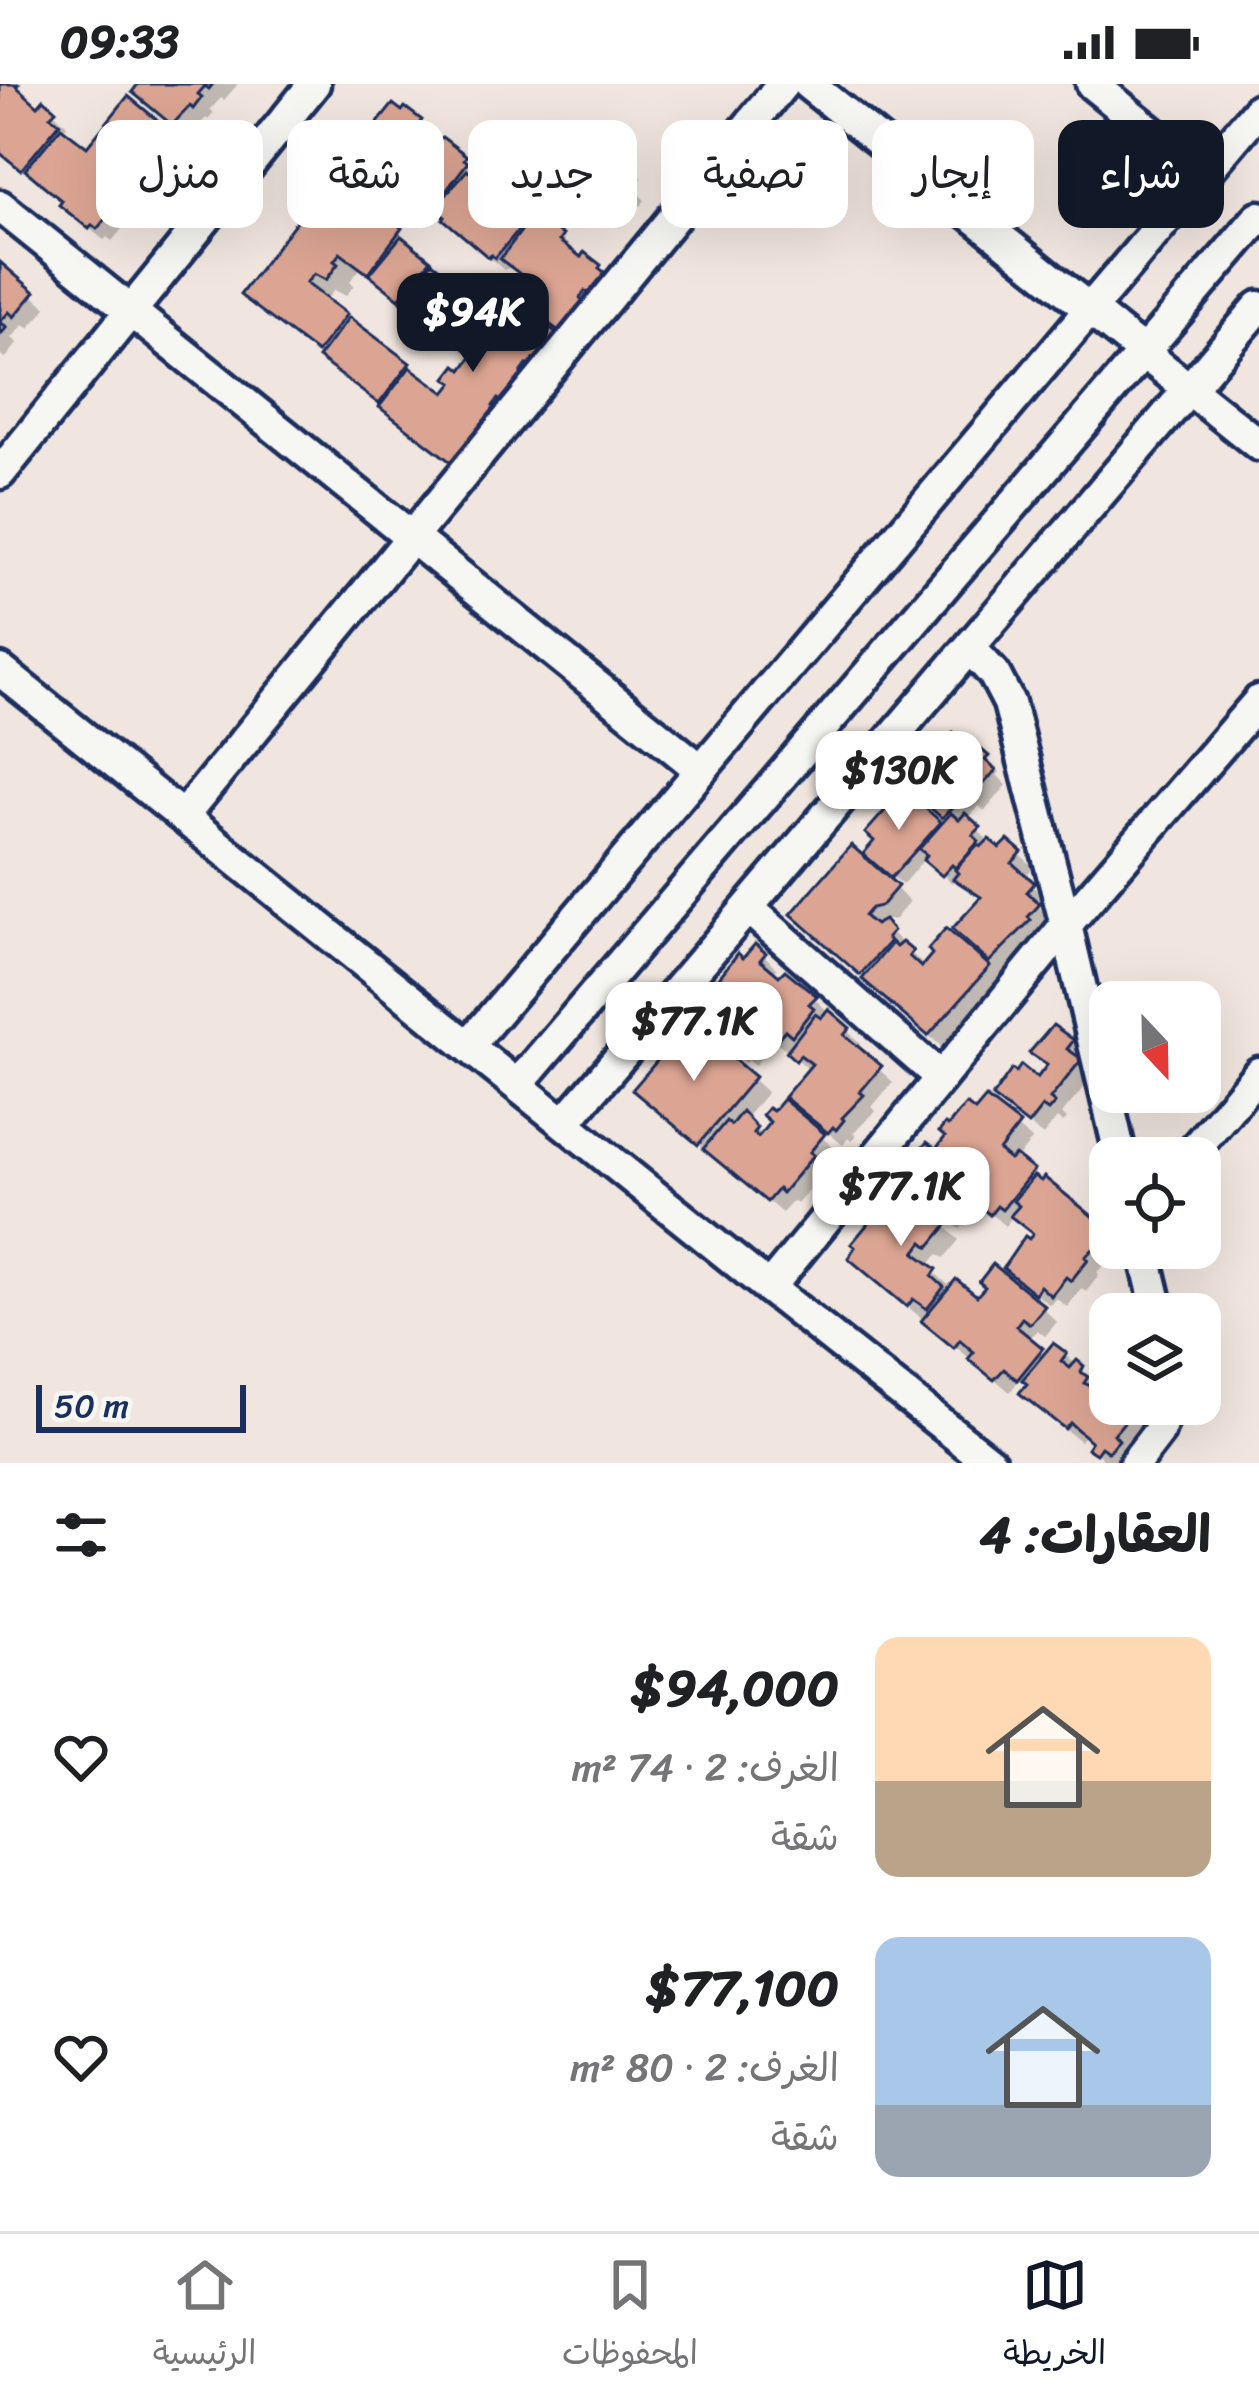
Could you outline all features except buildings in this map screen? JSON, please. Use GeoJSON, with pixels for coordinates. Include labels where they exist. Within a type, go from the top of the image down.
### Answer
{"type":"FeatureCollection","features":[{"type":"Feature","properties":{"kind":"street"},"geometry":{"type":"LineString","coordinates":[[0,473],[314,84]]}},
{"type":"Feature","properties":{"kind":"street"},"geometry":{"type":"LineString","coordinates":[[184,817],[783,84]]}},
{"type":"Feature","properties":{"kind":"street"},"geometry":{"type":"LineString","coordinates":[[808,84],[1259,445]]}},
{"type":"Feature","properties":{"kind":"street"},"geometry":{"type":"LineString","coordinates":[[1092,84],[1137,120]]}},
{"type":"Feature","properties":{"kind":"street"},"geometry":{"type":"LineString","coordinates":[[1224,150],[1259,109]]}},
{"type":"Feature","properties":{"kind":"street"},"geometry":{"type":"LineString","coordinates":[[0,206],[701,770]]}},
{"type":"Feature","properties":{"kind":"street"},"geometry":{"type":"LineString","coordinates":[[518,1084],[1259,217]]}},
{"type":"Feature","properties":{"kind":"street"},"geometry":{"type":"LineString","coordinates":[[469,1045],[1158,228]]}},
{"type":"Feature","properties":{"kind":"street"},"geometry":{"type":"LineString","coordinates":[[565,1122],[1259,307]]}},
{"type":"Feature","properties":{"kind":"street"},"geometry":{"type":"LineString","coordinates":[[970,649],[994,674],[1009,703],[1116,1137]]}},
{"type":"Feature","properties":{"kind":"street"},"geometry":{"type":"LineString","coordinates":[[0,670],[991,1463]]}},
{"type":"Feature","properties":{"kind":"street"},"geometry":{"type":"LineString","coordinates":[[769,1288],[1066,925],[1259,701]]}},
{"type":"Feature","properties":{"kind":"street"},"geometry":{"type":"LineString","coordinates":[[748,908],[940,1077]]}},
{"type":"Feature","properties":{"kind":"street"},"geometry":{"type":"LineString","coordinates":[[1204,1137],[1259,1073]]}},
{"type":"Feature","properties":{"kind":"street"},"geometry":{"type":"LineString","coordinates":[[1135,1463],[1161,1425]]}}]}
